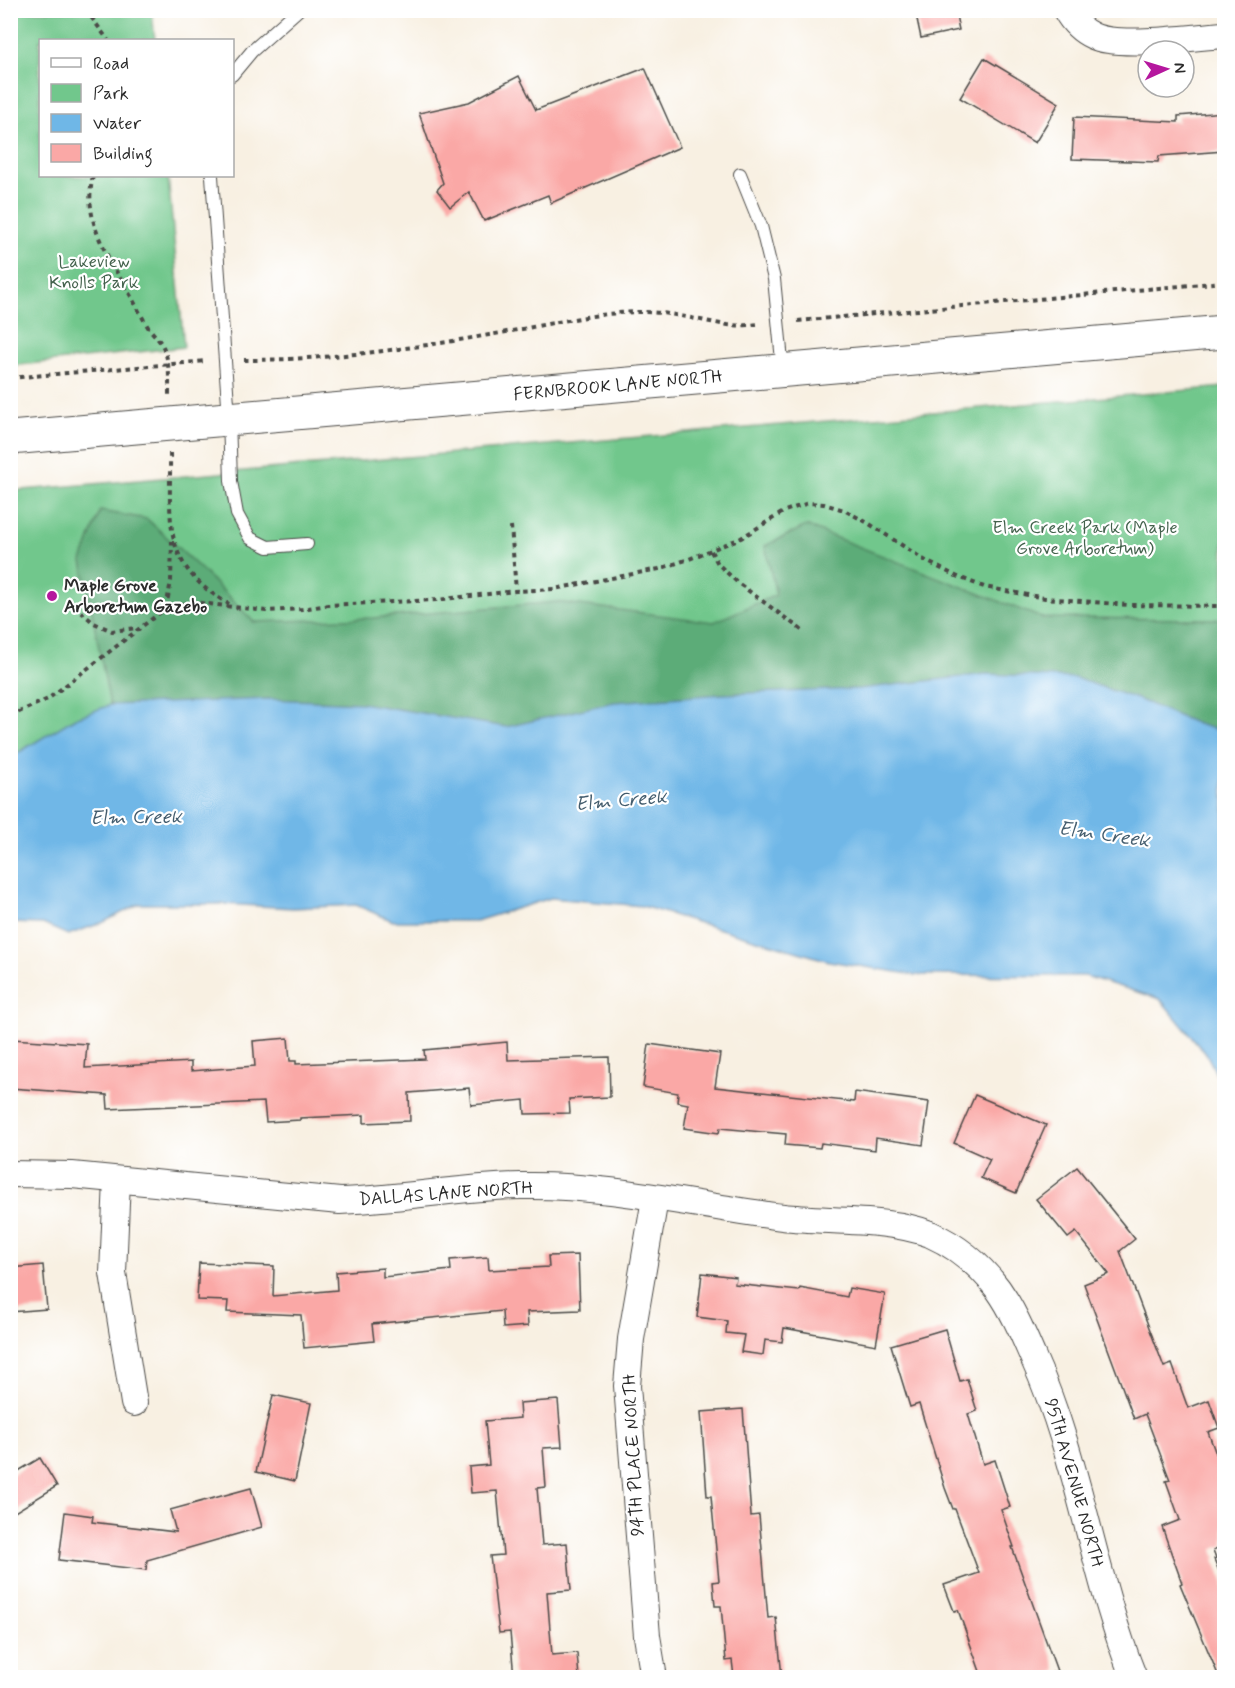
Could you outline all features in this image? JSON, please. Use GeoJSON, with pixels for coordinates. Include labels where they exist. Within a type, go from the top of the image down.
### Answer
{"type":"FeatureCollection","features":[{"type":"Feature","properties":{"kind":"street"},"geometry":{"type":"LineString","coordinates":[[1066,10],[1072,20],[1092,36],[1114,42],[1224,35]]}},
{"type":"Feature","properties":{"kind":"street","name":"FERNBROOK LANE NORTH"},"geometry":{"type":"LineString","coordinates":[[10,438],[1224,332]]}},
{"type":"Feature","properties":{"kind":"street","name":"DALLAS LANE NORTH"},"geometry":{"type":"LineString","coordinates":[[10,1174],[72,1175],[340,1202],[522,1186],[596,1189],[786,1217],[898,1226],[928,1233],[953,1246],[978,1266]]}},
{"type":"Feature","properties":{"kind":"street"},"geometry":{"type":"LineString","coordinates":[[117,1180],[113,1273],[134,1403]]}},
{"type":"Feature","properties":{"kind":"street","name":"94TH PLACE NORTH"},"geometry":{"type":"LineString","coordinates":[[654,1677],[647,1636],[627,1386],[631,1339],[655,1198]]}},
{"type":"Feature","properties":{"kind":"street","name":"95TH AVENUE NORTH"},"geometry":{"type":"LineString","coordinates":[[978,1266],[998,1290],[1019,1325],[1044,1380],[1068,1451],[1119,1640],[1134,1677]]}},
{"type":"Feature","properties":{"kind":"lane"},"geometry":{"type":"LineString","coordinates":[[234,73],[252,51],[298,10]]}},
{"type":"Feature","properties":{"kind":"lane"},"geometry":{"type":"LineString","coordinates":[[740,174],[761,226],[774,279],[783,372]]}},
{"type":"Feature","properties":{"kind":"lane"},"geometry":{"type":"LineString","coordinates":[[212,177],[229,418],[231,481],[237,514],[250,538],[268,547],[307,544]]}},
{"type":"Feature","properties":{"kind":"path"},"geometry":{"type":"LineString","coordinates":[[86,10],[107,39]]}},
{"type":"Feature","properties":{"kind":"path"},"geometry":{"type":"LineString","coordinates":[[93,177],[90,188],[95,229],[149,328],[164,348],[169,364],[169,383]]}},
{"type":"Feature","properties":{"kind":"path"},"geometry":{"type":"LineString","coordinates":[[10,378],[169,364],[282,360],[388,350],[488,336],[590,317],[643,312],[691,317],[730,325],[1224,282]]}},
{"type":"Feature","properties":{"kind":"path"},"geometry":{"type":"LineString","coordinates":[[166,608],[171,581],[170,456]]}},
{"type":"Feature","properties":{"kind":"path"},"geometry":{"type":"LineString","coordinates":[[10,716],[48,699],[166,608],[194,602],[266,611],[328,605],[436,600],[555,589],[659,569],[741,538],[785,511],[808,503],[824,504],[844,510],[926,561],[984,587],[1045,598],[1128,605],[1224,606]]}},
{"type":"Feature","properties":{"kind":"path"},"geometry":{"type":"LineString","coordinates":[[511,526],[516,591]]}},
{"type":"Feature","properties":{"kind":"path"},"geometry":{"type":"LineString","coordinates":[[172,538],[180,559],[196,581],[210,593],[233,606]]}},
{"type":"Feature","properties":{"kind":"path"},"geometry":{"type":"LineString","coordinates":[[711,551],[718,564],[738,583],[803,631]]}},
{"type":"Feature","properties":{"kind":"path"},"geometry":{"type":"LineString","coordinates":[[67,600],[94,623],[112,631],[139,627]]}},
{"type":"Feature","properties":{"kind":"green space","name":"Lakeview Knolls Park"},"geometry":{"type":"Polygon","coordinates":[[[10,11],[152,11],[155,39],[39,39],[39,177],[168,177],[184,347],[11,366],[10,11]]]}},
{"type":"Feature","properties":{"kind":"green space","name":"Elm Creek Park (Maple Grove Arboretum)"},"geometry":{"type":"Polygon","coordinates":[[[1224,387],[1224,732],[1075,678],[986,674],[859,689],[723,694],[615,702],[506,727],[361,703],[270,699],[163,701],[29,746],[11,757],[11,491],[1224,387]]]}},
{"type":"Feature","properties":{"kind":"green space"},"geometry":{"type":"Polygon","coordinates":[[[100,511],[147,519],[254,622],[373,618],[556,602],[714,622],[776,595],[765,546],[806,526],[1042,618],[1224,619],[1224,732],[1075,678],[986,674],[859,689],[723,694],[615,702],[506,727],[361,703],[270,699],[110,705],[82,561],[100,511]]]}},
{"type":"Feature","properties":{"kind":"water","name":"Elm Creek"},"geometry":{"type":"Polygon","coordinates":[[[986,674],[1075,678],[1224,732],[1224,1090],[1207,1055],[1160,999],[1085,976],[915,975],[829,961],[642,906],[551,898],[476,921],[393,921],[356,905],[293,908],[224,904],[139,904],[104,922],[68,935],[43,924],[11,923],[11,757],[75,718],[110,705],[270,699],[361,703],[506,727],[614,702],[723,694],[859,689],[986,674]]]}},
{"type":"Feature","properties":{"kind":"building"},"geometry":{"type":"Polygon","coordinates":[[[915,10],[955,10],[959,30],[921,38],[915,10]]]}},
{"type":"Feature","properties":{"kind":"building"},"geometry":{"type":"Polygon","coordinates":[[[984,58],[1059,103],[1035,143],[960,98],[984,58]]]}},
{"type":"Feature","properties":{"kind":"building"},"geometry":{"type":"Polygon","coordinates":[[[645,68],[680,147],[551,203],[548,195],[484,221],[469,192],[450,207],[437,190],[443,183],[419,113],[469,102],[519,76],[536,110],[645,68]]]}},
{"type":"Feature","properties":{"kind":"building"},"geometry":{"type":"Polygon","coordinates":[[[1224,112],[1224,151],[1159,156],[1158,162],[1072,159],[1074,117],[1178,122],[1178,116],[1224,112]]]}},
{"type":"Feature","properties":{"kind":"building"},"geometry":{"type":"Polygon","coordinates":[[[288,1038],[290,1061],[296,1061],[296,1064],[425,1059],[424,1050],[507,1042],[508,1060],[609,1057],[610,1097],[569,1099],[570,1113],[525,1114],[524,1100],[471,1105],[469,1088],[409,1093],[410,1121],[364,1123],[364,1115],[266,1122],[264,1102],[108,1109],[107,1095],[10,1088],[12,1039],[87,1044],[85,1068],[191,1062],[191,1071],[255,1066],[253,1041],[288,1038]]]}},
{"type":"Feature","properties":{"kind":"building"},"geometry":{"type":"Polygon","coordinates":[[[649,1044],[720,1054],[715,1087],[854,1102],[855,1092],[929,1102],[923,1145],[876,1138],[875,1150],[821,1143],[820,1148],[785,1145],[786,1134],[720,1128],[719,1133],[684,1128],[688,1104],[677,1102],[678,1093],[643,1087],[649,1044]]]}},
{"type":"Feature","properties":{"kind":"building"},"geometry":{"type":"Polygon","coordinates":[[[975,1095],[1046,1125],[1016,1193],[981,1178],[990,1159],[954,1143],[975,1095]]]}},
{"type":"Feature","properties":{"kind":"building"},"geometry":{"type":"Polygon","coordinates":[[[1077,1167],[1135,1239],[1120,1251],[1164,1367],[1172,1364],[1188,1408],[1209,1400],[1219,1428],[1208,1432],[1224,1476],[1224,1545],[1213,1550],[1216,1558],[1214,1559],[1224,1583],[1224,1677],[1219,1677],[1180,1584],[1182,1583],[1162,1527],[1180,1520],[1166,1481],[1170,1480],[1145,1414],[1134,1419],[1084,1284],[1109,1274],[1076,1232],[1068,1238],[1036,1199],[1077,1167]]]}},
{"type":"Feature","properties":{"kind":"building"},"geometry":{"type":"Polygon","coordinates":[[[578,1255],[580,1310],[527,1312],[528,1326],[503,1328],[502,1311],[372,1324],[374,1341],[304,1348],[301,1315],[227,1312],[228,1301],[197,1300],[199,1263],[274,1266],[273,1296],[337,1290],[336,1272],[383,1268],[383,1277],[451,1270],[450,1260],[488,1257],[489,1270],[549,1267],[548,1256],[578,1255]]]}},
{"type":"Feature","properties":{"kind":"building"},"geometry":{"type":"Polygon","coordinates":[[[43,1265],[47,1309],[10,1312],[10,1268],[43,1265]]]}},
{"type":"Feature","properties":{"kind":"building"},"geometry":{"type":"Polygon","coordinates":[[[702,1273],[736,1277],[735,1284],[799,1291],[800,1288],[847,1297],[849,1288],[885,1294],[876,1345],[784,1328],[782,1342],[765,1340],[763,1355],[741,1352],[744,1335],[726,1333],[727,1321],[697,1317],[702,1273]]]}},
{"type":"Feature","properties":{"kind":"building"},"geometry":{"type":"Polygon","coordinates":[[[945,1329],[960,1381],[967,1379],[977,1411],[968,1414],[983,1464],[995,1460],[1010,1507],[1001,1510],[1057,1671],[1039,1677],[982,1677],[958,1610],[954,1611],[944,1585],[979,1573],[945,1488],[919,1404],[910,1407],[891,1345],[945,1329]]]}},
{"type":"Feature","properties":{"kind":"building"},"geometry":{"type":"Polygon","coordinates":[[[273,1395],[311,1403],[295,1481],[256,1472],[273,1395]]]}},
{"type":"Feature","properties":{"kind":"building"},"geometry":{"type":"Polygon","coordinates":[[[558,1400],[562,1447],[543,1448],[546,1487],[537,1488],[542,1545],[567,1543],[571,1590],[547,1592],[552,1655],[577,1653],[579,1677],[514,1677],[510,1632],[499,1633],[490,1556],[503,1555],[497,1491],[471,1493],[469,1467],[489,1465],[485,1421],[520,1418],[519,1403],[558,1400]]]}},
{"type":"Feature","properties":{"kind":"building"},"geometry":{"type":"Polygon","coordinates":[[[743,1409],[751,1516],[759,1515],[768,1618],[776,1617],[782,1677],[734,1677],[732,1660],[726,1661],[721,1606],[715,1606],[713,1582],[719,1581],[711,1496],[707,1496],[701,1412],[743,1409]]]}},
{"type":"Feature","properties":{"kind":"building"},"geometry":{"type":"Polygon","coordinates":[[[40,1458],[57,1486],[10,1515],[10,1476],[40,1458]]]}},
{"type":"Feature","properties":{"kind":"building"},"geometry":{"type":"Polygon","coordinates":[[[251,1488],[262,1527],[147,1560],[146,1570],[59,1560],[65,1512],[93,1516],[92,1522],[176,1532],[170,1510],[251,1488]]]}},
{"type":"Feature","properties":{"kind":"place","name":"Maple Grove Arboretum Gazebo"},"geometry":{"type":"Point","coordinates":[52,596]}}]}
